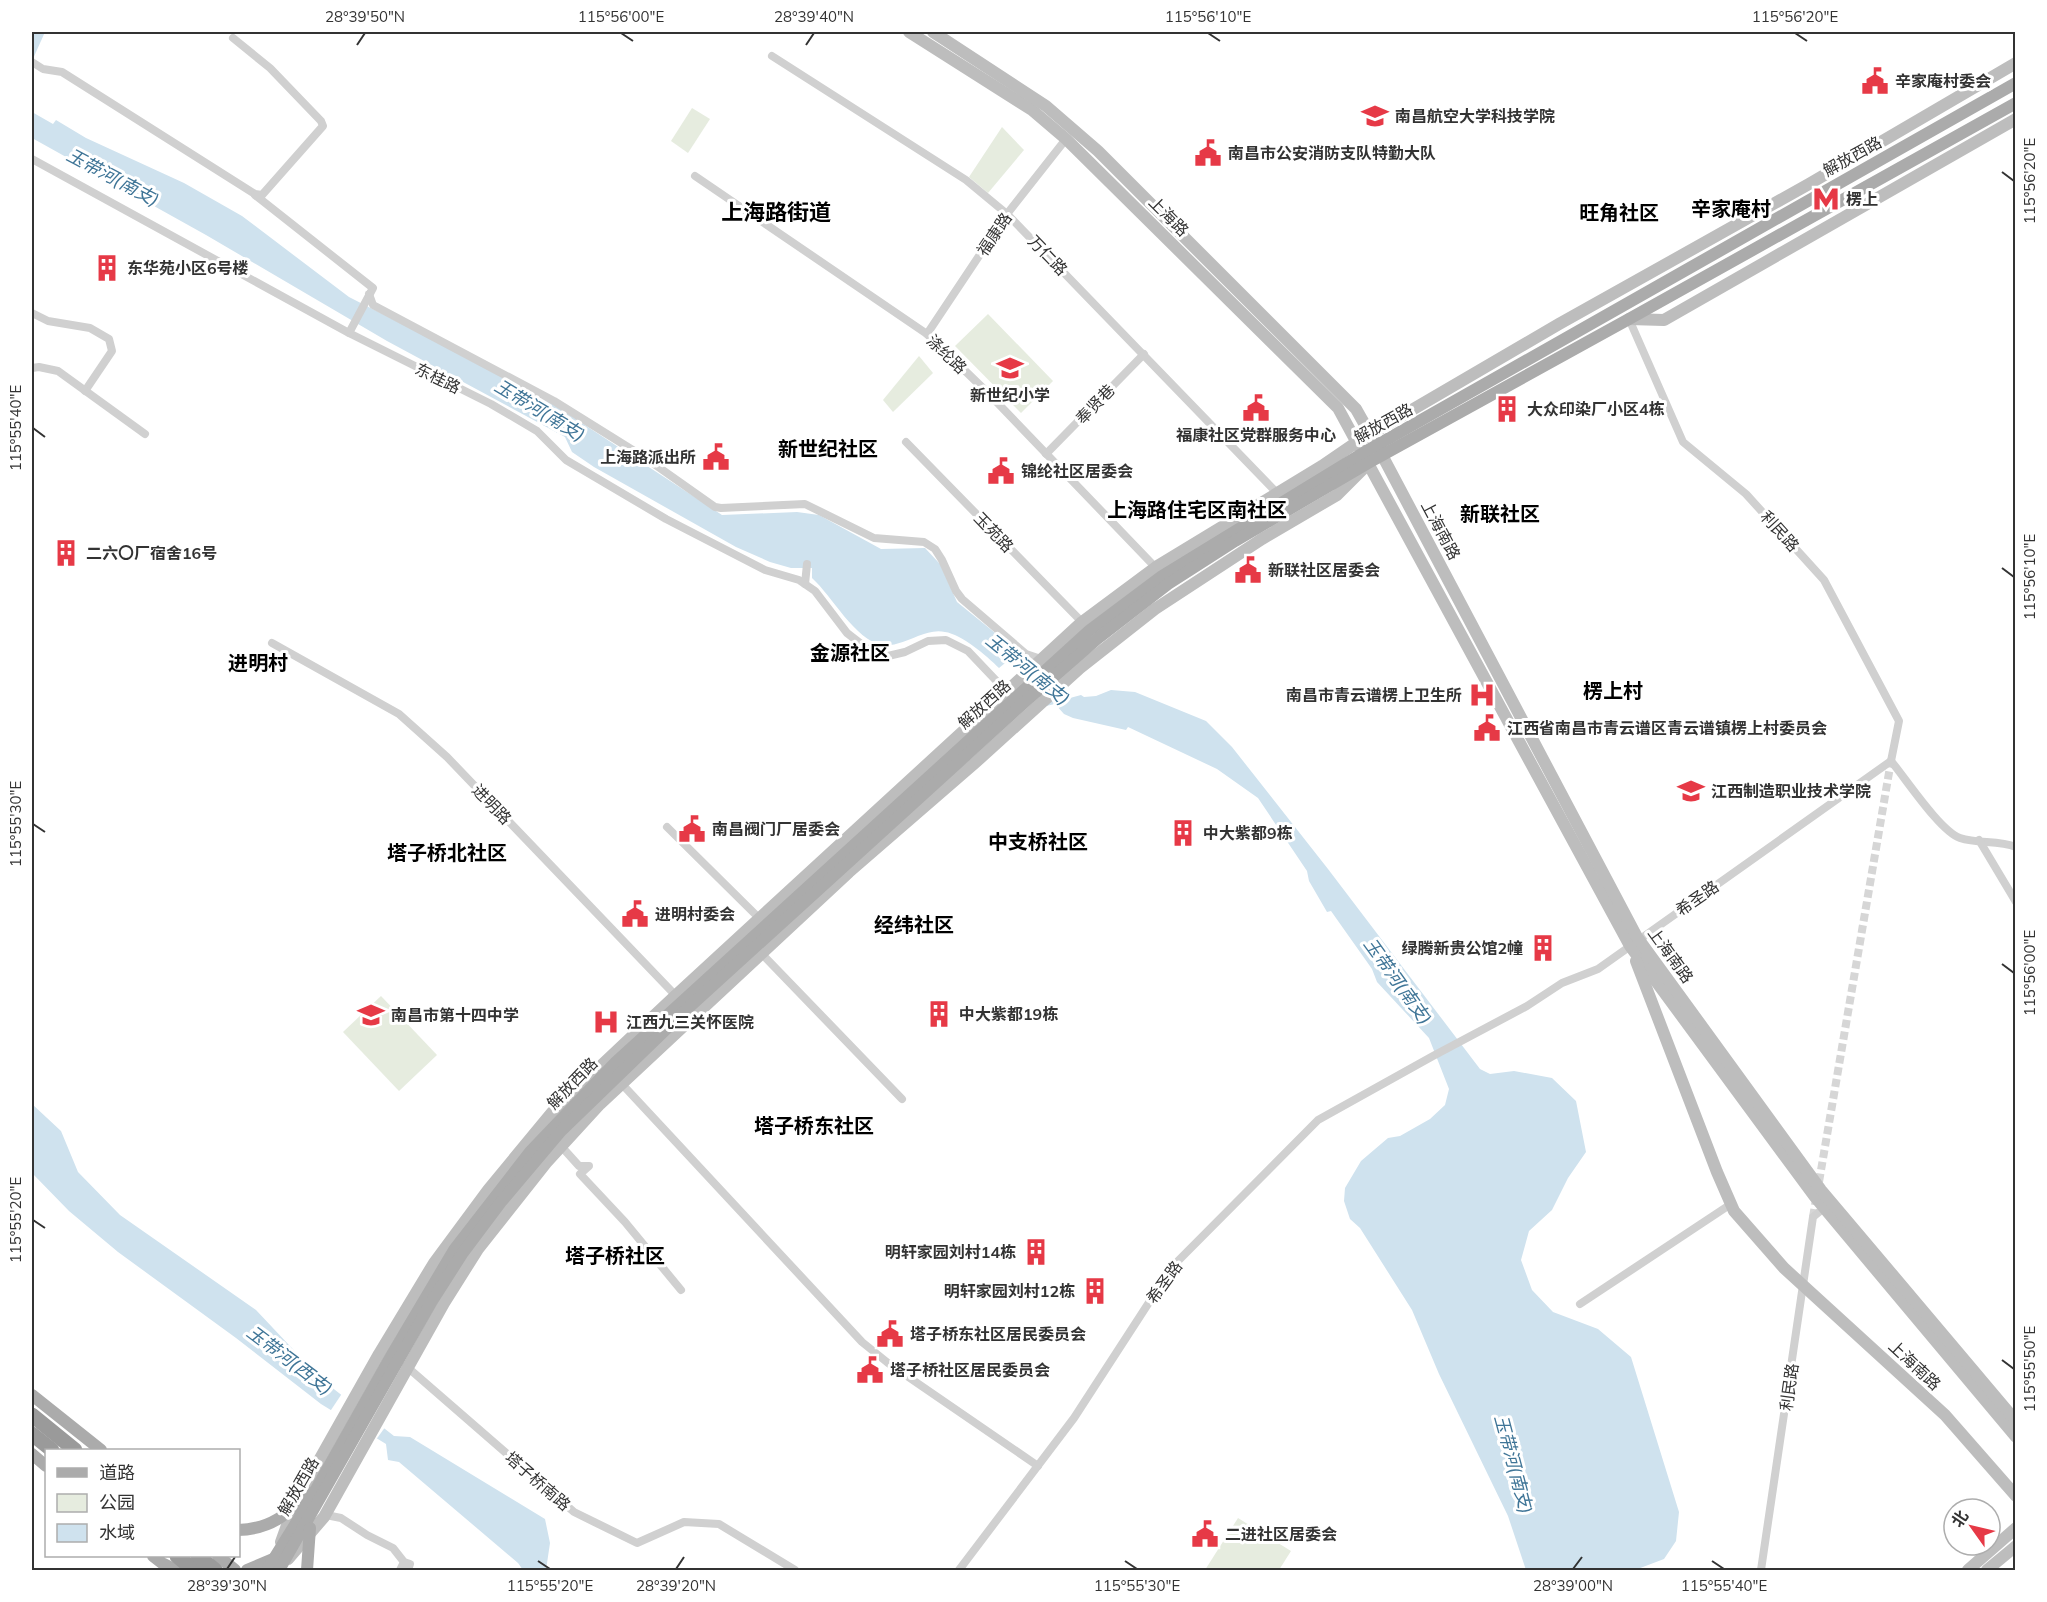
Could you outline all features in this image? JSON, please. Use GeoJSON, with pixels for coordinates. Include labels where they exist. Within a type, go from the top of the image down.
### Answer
{"type":"FeatureCollection","features":[{"type":"Feature","properties":{"kind":"highway"},"geometry":{"type":"LineString","coordinates":[[32,1415],[74,1449]]}},
{"type":"Feature","properties":{"kind":"highway"},"geometry":{"type":"LineString","coordinates":[[32,1434],[51,1449]]}},
{"type":"Feature","properties":{"kind":"highway"},"geometry":{"type":"LineString","coordinates":[[178,1557],[194,1570]]}},
{"type":"Feature","properties":{"kind":"highway"},"geometry":{"type":"LineString","coordinates":[[199,1557],[215,1570]]}},
{"type":"Feature","properties":{"kind":"main road","name":"上海路"},"geometry":{"type":"LineString","coordinates":[[909,32],[1032,110],[1066,139],[1338,408],[1363,452]]}},
{"type":"Feature","properties":{"kind":"main road","name":"上海路"},"geometry":{"type":"LineString","coordinates":[[933,32],[1046,105],[1098,150],[1347,399],[1356,409],[1376,445]]}},
{"type":"Feature","properties":{"kind":"main road"},"geometry":{"type":"LineString","coordinates":[[1376,445],[1559,324],[1809,184],[2016,63]]}},
{"type":"Feature","properties":{"kind":"main road","name":"解放西路"},"geometry":{"type":"LineString","coordinates":[[376,1392],[403,1364],[432,1301],[462,1254],[501,1202],[561,1131],[1054,662],[1159,571],[1281,497],[2016,83]]}},
{"type":"Feature","properties":{"kind":"main road","name":"解放西路"},"geometry":{"type":"LineString","coordinates":[[1376,445],[1629,319],[2016,103]]}},
{"type":"Feature","properties":{"kind":"main road"},"geometry":{"type":"LineString","coordinates":[[1629,319],[1664,320],[2016,119]]}},
{"type":"Feature","properties":{"kind":"main road","name":"上海南路"},"geometry":{"type":"LineString","coordinates":[[1376,445],[1634,943],[1717,1172],[1734,1211],[1784,1268],[1945,1415],[2016,1496]]}},
{"type":"Feature","properties":{"kind":"main road","name":"解放西路"},"geometry":{"type":"LineString","coordinates":[[267,1570],[281,1565],[376,1392],[416,1313],[454,1250],[530,1152],[616,1062],[679,998],[1020,695],[1074,667],[1097,639],[1168,584],[1235,541],[1363,452]]}},
{"type":"Feature","properties":{"kind":"main road","name":"上海南路"},"geometry":{"type":"LineString","coordinates":[[1363,452],[1634,943],[1824,1208],[2016,1437]]}},
{"type":"Feature","properties":{"kind":"main road"},"geometry":{"type":"LineString","coordinates":[[403,1364],[478,1249],[562,1142],[621,1083],[849,872],[1020,695],[1041,659],[1082,622],[1159,571]]}},
{"type":"Feature","properties":{"kind":"main road"},"geometry":{"type":"LineString","coordinates":[[281,1565],[295,1503],[347,1443],[376,1392],[434,1263],[502,1173],[554,1110],[679,998],[759,918],[1020,695]]}},
{"type":"Feature","properties":{"kind":"main road","name":"上海南路"},"geometry":{"type":"LineString","coordinates":[[1634,943],[1821,1190],[2016,1421]]}},
{"type":"Feature","properties":{"kind":"main road"},"geometry":{"type":"LineString","coordinates":[[247,1570],[281,1555],[310,1528],[440,1297],[505,1206],[623,1070]]}},
{"type":"Feature","properties":{"kind":"main road"},"geometry":{"type":"LineString","coordinates":[[281,1565],[300,1509],[378,1368],[416,1313]]}},
{"type":"Feature","properties":{"kind":"main road"},"geometry":{"type":"LineString","coordinates":[[32,1395],[99,1449]]}},
{"type":"Feature","properties":{"kind":"main road"},"geometry":{"type":"LineString","coordinates":[[32,1401],[94,1449]]}},
{"type":"Feature","properties":{"kind":"main road"},"geometry":{"type":"LineString","coordinates":[[281,1565],[326,1515],[347,1443]]}},
{"type":"Feature","properties":{"kind":"main road"},"geometry":{"type":"LineString","coordinates":[[32,1444],[45,1455]]}},
{"type":"Feature","properties":{"kind":"main road"},"geometry":{"type":"LineString","coordinates":[[32,1454],[45,1465]]}},
{"type":"Feature","properties":{"kind":"main road"},"geometry":{"type":"LineString","coordinates":[[240,1530],[255,1529],[285,1516],[309,1493]]}},
{"type":"Feature","properties":{"kind":"main road"},"geometry":{"type":"LineString","coordinates":[[307,1570],[310,1528]]}},
{"type":"Feature","properties":{"kind":"main road"},"geometry":{"type":"LineString","coordinates":[[1968,1570],[2016,1528]]}},
{"type":"Feature","properties":{"kind":"main road"},"geometry":{"type":"LineString","coordinates":[[1987,1570],[2016,1546]]}},
{"type":"Feature","properties":{"kind":"main road"},"geometry":{"type":"LineString","coordinates":[[154,1557],[176,1570]]}},
{"type":"Feature","properties":{"kind":"main road"},"geometry":{"type":"LineString","coordinates":[[171,1557],[187,1570]]}},
{"type":"Feature","properties":{"kind":"main road"},"geometry":{"type":"LineString","coordinates":[[221,1557],[229,1570]]}},
{"type":"Feature","properties":{"kind":"main road"},"geometry":{"type":"LineString","coordinates":[[221,1557],[235,1570]]}},
{"type":"Feature","properties":{"kind":"street"},"geometry":{"type":"LineString","coordinates":[[233,38],[270,68],[321,121],[323,126],[271,188],[262,195],[255,194]]}},
{"type":"Feature","properties":{"kind":"street","name":"万仁路"},"geometry":{"type":"LineString","coordinates":[[772,56],[966,180],[1007,214],[1281,497]]}},
{"type":"Feature","properties":{"kind":"street"},"geometry":{"type":"LineString","coordinates":[[32,62],[43,69],[62,72],[255,194],[373,288],[350,330]]}},
{"type":"Feature","properties":{"kind":"street","name":"福康路"},"geometry":{"type":"LineString","coordinates":[[927,334],[1007,214],[1066,139]]}},
{"type":"Feature","properties":{"kind":"street","name":"东桂路"},"geometry":{"type":"LineString","coordinates":[[32,159],[491,404],[537,431],[566,460],[666,519],[765,570],[794,577],[815,591],[847,633],[874,654],[888,656],[905,652],[928,641],[946,640],[968,651],[1020,695]]}},
{"type":"Feature","properties":{"kind":"street","name":"涤纶路"},"geometry":{"type":"LineString","coordinates":[[695,176],[927,334],[1159,571]]}},
{"type":"Feature","properties":{"kind":"street"},"geometry":{"type":"LineString","coordinates":[[369,294],[373,305],[554,401],[647,459],[715,507],[805,504],[814,513],[874,538],[924,542],[935,549],[956,591],[962,598],[1026,654],[1041,659]]}},
{"type":"Feature","properties":{"kind":"street"},"geometry":{"type":"LineString","coordinates":[[32,313],[48,321],[90,328],[109,339],[112,351],[85,391]]}},
{"type":"Feature","properties":{"kind":"street","name":"利民路"},"geometry":{"type":"LineString","coordinates":[[1629,319],[1683,442],[1746,494],[1824,580],[1899,721],[1892,761]]}},
{"type":"Feature","properties":{"kind":"street","name":"奉贤巷"},"geometry":{"type":"LineString","coordinates":[[1046,454],[1144,354]]}},
{"type":"Feature","properties":{"kind":"street"},"geometry":{"type":"LineString","coordinates":[[32,368],[58,371],[145,434]]}},
{"type":"Feature","properties":{"kind":"street","name":"玉苑路"},"geometry":{"type":"LineString","coordinates":[[906,442],[1082,622]]}},
{"type":"Feature","properties":{"kind":"street"},"geometry":{"type":"LineString","coordinates":[[805,584],[807,564]]}},
{"type":"Feature","properties":{"kind":"street","name":"进明路"},"geometry":{"type":"LineString","coordinates":[[272,643],[399,714],[447,758],[679,998]]}},
{"type":"Feature","properties":{"kind":"street"},"geometry":{"type":"LineString","coordinates":[[1892,761],[1946,831],[1960,838],[2007,843],[2016,847]]}},
{"type":"Feature","properties":{"kind":"street","name":"希圣路"},"geometry":{"type":"LineString","coordinates":[[959,1570],[1074,1418],[1172,1267],[1318,1120],[1527,1006],[1562,983],[1599,969],[1892,761]]}},
{"type":"Feature","properties":{"kind":"street"},"geometry":{"type":"LineString","coordinates":[[667,827],[759,918]]}},
{"type":"Feature","properties":{"kind":"street"},"geometry":{"type":"LineString","coordinates":[[1979,840],[2016,902]]}},
{"type":"Feature","properties":{"kind":"street"},"geometry":{"type":"LineString","coordinates":[[761,953],[902,1099]]}},
{"type":"Feature","properties":{"kind":"street"},"geometry":{"type":"LineString","coordinates":[[621,1083],[862,1342],[888,1363],[1038,1466]]}},
{"type":"Feature","properties":{"kind":"street"},"geometry":{"type":"LineString","coordinates":[[562,1142],[579,1166],[589,1166],[580,1174],[625,1222],[681,1290]]}},
{"type":"Feature","properties":{"kind":"street"},"geometry":{"type":"LineString","coordinates":[[1580,1304],[1731,1204]]}},
{"type":"Feature","properties":{"kind":"street","name":"利民路"},"geometry":{"type":"LineString","coordinates":[[1761,1570],[1813,1217],[1824,1208]]}},
{"type":"Feature","properties":{"kind":"street","name":"塔子桥南路"},"geometry":{"type":"LineString","coordinates":[[403,1364],[574,1512],[637,1543],[684,1522],[719,1524],[795,1570]]}},
{"type":"Feature","properties":{"kind":"street"},"geometry":{"type":"LineString","coordinates":[[326,1515],[341,1518],[393,1548],[404,1568]]}},
{"type":"Feature","properties":{"kind":"green space"},"geometry":{"type":"Polygon","coordinates":[[[692,108],[710,119],[688,153],[671,141],[692,108]]]}},
{"type":"Feature","properties":{"kind":"green space"},"geometry":{"type":"Polygon","coordinates":[[[1002,127],[1024,150],[988,193],[969,177],[1002,127]]]}},
{"type":"Feature","properties":{"kind":"green space"},"geometry":{"type":"Polygon","coordinates":[[[988,314],[1053,381],[1021,413],[955,346],[988,314]]]}},
{"type":"Feature","properties":{"kind":"green space"},"geometry":{"type":"Polygon","coordinates":[[[919,356],[933,373],[893,412],[883,400],[919,356]]]}},
{"type":"Feature","properties":{"kind":"green space"},"geometry":{"type":"Polygon","coordinates":[[[381,996],[437,1055],[399,1091],[343,1032],[381,996]]]}},
{"type":"Feature","properties":{"kind":"green space"},"geometry":{"type":"Polygon","coordinates":[[[1238,1518],[1291,1551],[1279,1570],[1205,1570],[1238,1518]]]}},
{"type":"Feature","properties":{"kind":"water"},"geometry":{"type":"Polygon","coordinates":[[[32,32],[45,32],[32,61],[32,32]]]}},
{"type":"Feature","properties":{"kind":"water","name":"玉带河(南支)"},"geometry":{"type":"Polygon","coordinates":[[[32,112],[53,124],[56,120],[86,138],[184,183],[242,216],[349,297],[533,391],[722,515],[797,512],[819,515],[881,549],[925,548],[940,564],[957,602],[1021,654],[1064,697],[1096,696],[1111,690],[1135,692],[1206,721],[1232,747],[1480,1069],[1490,1074],[1514,1071],[1552,1078],[1576,1101],[1586,1152],[1568,1178],[1552,1210],[1529,1231],[1521,1260],[1532,1290],[1553,1312],[1598,1329],[1631,1357],[1679,1512],[1676,1541],[1664,1559],[1635,1570],[1526,1570],[1508,1516],[1439,1374],[1412,1310],[1360,1228],[1350,1219],[1344,1201],[1345,1188],[1361,1161],[1388,1138],[1400,1136],[1430,1119],[1445,1105],[1449,1089],[1429,1038],[1377,982],[1372,969],[1331,911],[1327,912],[1309,881],[1307,871],[1258,798],[1217,769],[1128,727],[1126,730],[1073,718],[1064,714],[1055,704],[1046,706],[1010,659],[999,668],[974,646],[951,634],[941,631],[931,632],[891,645],[882,645],[872,641],[853,626],[812,578],[812,568],[791,568],[770,562],[736,547],[594,467],[572,452],[565,437],[387,341],[206,235],[32,138],[32,112]]]}},
{"type":"Feature","properties":{"kind":"water","name":"玉带河(西支)"},"geometry":{"type":"Polygon","coordinates":[[[32,1104],[61,1131],[78,1172],[120,1215],[256,1310],[321,1379],[394,1436],[410,1437],[545,1519],[550,1543],[546,1570],[523,1570],[518,1563],[399,1462],[388,1460],[386,1444],[321,1404],[236,1338],[118,1252],[69,1211],[32,1173],[32,1104]]]}},
{"type":"Feature","properties":{"kind":"pier"},"geometry":{"type":"Polygon","coordinates":[[[343,1392],[386,1426],[375,1441],[329,1413],[343,1392]]]}},
{"type":"Feature","properties":{"kind":"tunnel"},"geometry":{"type":"LineString","coordinates":[[1813,1217],[1891,761]]}},
{"type":"Feature","properties":{"kind":"place","name":"辛家庵村委会"},"geometry":{"type":"Point","coordinates":[1875,81]}},
{"type":"Feature","properties":{"kind":"place","name":"南昌航空大学科技学院"},"geometry":{"type":"Point","coordinates":[1375,116]}},
{"type":"Feature","properties":{"kind":"place","name":"南昌市公安消防支队特勤大队"},"geometry":{"type":"Point","coordinates":[1208,153]}},
{"type":"Feature","properties":{"kind":"place","name":"楞上"},"geometry":{"type":"Point","coordinates":[1826,199]}},
{"type":"Feature","properties":{"kind":"place","name":"东华苑小区6号楼"},"geometry":{"type":"Point","coordinates":[107,268]}},
{"type":"Feature","properties":{"kind":"place","name":"新世纪小学"},"geometry":{"type":"Point","coordinates":[1010,368]}},
{"type":"Feature","properties":{"kind":"place","name":"福康社区党群服务中心"},"geometry":{"type":"Point","coordinates":[1256,408]}},
{"type":"Feature","properties":{"kind":"place","name":"大众印染厂小区4栋"},"geometry":{"type":"Point","coordinates":[1507,409]}},
{"type":"Feature","properties":{"kind":"place","name":"上海路派出所"},"geometry":{"type":"Point","coordinates":[716,457]}},
{"type":"Feature","properties":{"kind":"place","name":"锦纶社区居委会"},"geometry":{"type":"Point","coordinates":[1001,471]}},
{"type":"Feature","properties":{"kind":"place","name":"二六〇厂宿舍16号"},"geometry":{"type":"Point","coordinates":[66,553]}},
{"type":"Feature","properties":{"kind":"place","name":"新联社区居委会"},"geometry":{"type":"Point","coordinates":[1248,570]}},
{"type":"Feature","properties":{"kind":"place","name":"南昌市青云谱楞上卫生所"},"geometry":{"type":"Point","coordinates":[1482,695]}},
{"type":"Feature","properties":{"kind":"place","name":"江西省南昌市青云谱区青云谱镇楞上村委员会"},"geometry":{"type":"Point","coordinates":[1487,728]}},
{"type":"Feature","properties":{"kind":"place","name":"江西制造职业技术学院"},"geometry":{"type":"Point","coordinates":[1691,791]}},
{"type":"Feature","properties":{"kind":"place","name":"南昌阀门厂居委会"},"geometry":{"type":"Point","coordinates":[692,829]}},
{"type":"Feature","properties":{"kind":"place","name":"中大紫都9栋"},"geometry":{"type":"Point","coordinates":[1183,833]}},
{"type":"Feature","properties":{"kind":"place","name":"进明村委会"},"geometry":{"type":"Point","coordinates":[635,914]}},
{"type":"Feature","properties":{"kind":"place","name":"绿腾新贵公馆2幢"},"geometry":{"type":"Point","coordinates":[1543,948]}},
{"type":"Feature","properties":{"kind":"place","name":"中大紫都19栋"},"geometry":{"type":"Point","coordinates":[939,1014]}},
{"type":"Feature","properties":{"kind":"place","name":"南昌市第十四中学"},"geometry":{"type":"Point","coordinates":[371,1015]}},
{"type":"Feature","properties":{"kind":"place","name":"江西九三关怀医院"},"geometry":{"type":"Point","coordinates":[606,1022]}},
{"type":"Feature","properties":{"kind":"place","name":"明轩家园刘村14栋"},"geometry":{"type":"Point","coordinates":[1036,1252]}},
{"type":"Feature","properties":{"kind":"place","name":"明轩家园刘村12栋"},"geometry":{"type":"Point","coordinates":[1095,1291]}},
{"type":"Feature","properties":{"kind":"place","name":"塔子桥东社区居民委员会"},"geometry":{"type":"Point","coordinates":[890,1334]}},
{"type":"Feature","properties":{"kind":"place","name":"塔子桥社区居民委员会"},"geometry":{"type":"Point","coordinates":[870,1370]}},
{"type":"Feature","properties":{"kind":"place","name":"二进社区居委会"},"geometry":{"type":"Point","coordinates":[1205,1534]}},
{"type":"Feature","properties":{"kind":"district","name":"辛家庵村"},"geometry":{"type":"Point","coordinates":[1731,208]}},
{"type":"Feature","properties":{"kind":"district","name":"上海路街道"},"geometry":{"type":"Point","coordinates":[776,212]}},
{"type":"Feature","properties":{"kind":"district","name":"旺角社区"},"geometry":{"type":"Point","coordinates":[1619,212]}},
{"type":"Feature","properties":{"kind":"district","name":"新世纪社区"},"geometry":{"type":"Point","coordinates":[828,448]}},
{"type":"Feature","properties":{"kind":"district","name":"上海路住宅区南社区"},"geometry":{"type":"Point","coordinates":[1197,509]}},
{"type":"Feature","properties":{"kind":"district","name":"新联社区"},"geometry":{"type":"Point","coordinates":[1500,513]}},
{"type":"Feature","properties":{"kind":"district","name":"金源社区"},"geometry":{"type":"Point","coordinates":[850,652]}},
{"type":"Feature","properties":{"kind":"district","name":"进明村"},"geometry":{"type":"Point","coordinates":[258,662]}},
{"type":"Feature","properties":{"kind":"district","name":"楞上村"},"geometry":{"type":"Point","coordinates":[1613,690]}},
{"type":"Feature","properties":{"kind":"district","name":"中支桥社区"},"geometry":{"type":"Point","coordinates":[1038,841]}},
{"type":"Feature","properties":{"kind":"district","name":"塔子桥北社区"},"geometry":{"type":"Point","coordinates":[447,852]}},
{"type":"Feature","properties":{"kind":"district","name":"经纬社区"},"geometry":{"type":"Point","coordinates":[914,924]}},
{"type":"Feature","properties":{"kind":"district","name":"塔子桥东社区"},"geometry":{"type":"Point","coordinates":[814,1125]}},
{"type":"Feature","properties":{"kind":"district","name":"塔子桥社区"},"geometry":{"type":"Point","coordinates":[615,1255]}}]}
